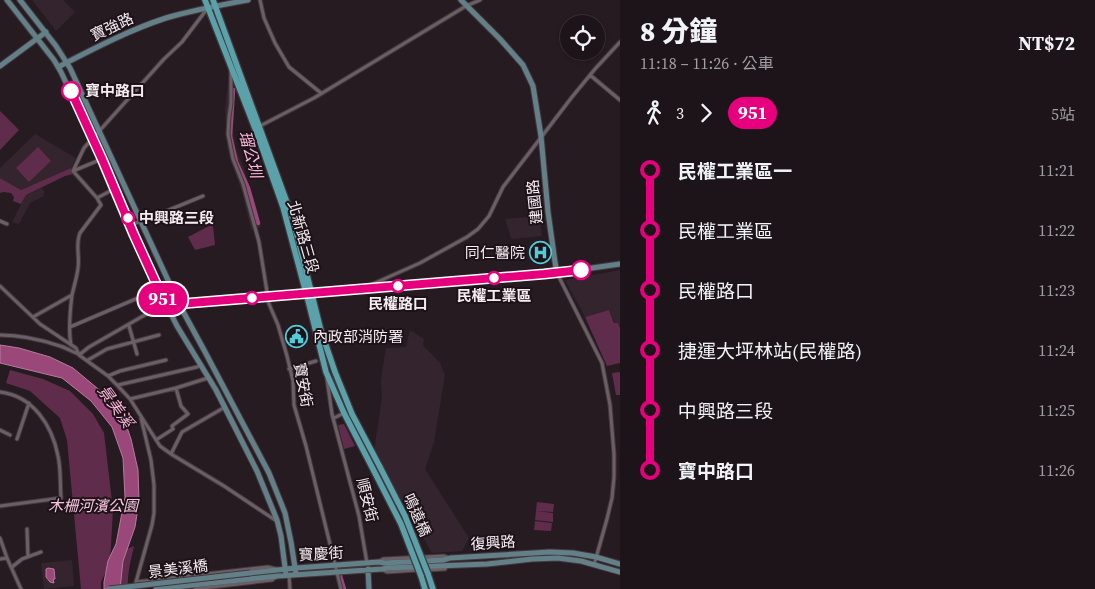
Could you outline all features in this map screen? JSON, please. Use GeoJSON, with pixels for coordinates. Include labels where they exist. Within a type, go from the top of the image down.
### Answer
{"type":"FeatureCollection","features":[{"type":"Feature","properties":{"kind":"main road","name":"北新路三段"},"geometry":{"type":"LineString","coordinates":[[205,0],[261,144],[335,372],[346,401],[380,467]]}},
{"type":"Feature","properties":{"kind":"main road","name":"北新路三段"},"geometry":{"type":"LineString","coordinates":[[212,0],[293,219],[327,376],[374,471]]}},
{"type":"Feature","properties":{"kind":"main road","name":"鳴遠橋"},"geometry":{"type":"LineString","coordinates":[[380,467],[405,516],[433,589]]}},
{"type":"Feature","properties":{"kind":"main road","name":"鳴遠橋"},"geometry":{"type":"LineString","coordinates":[[374,471],[400,524],[425,589]]}},
{"type":"Feature","properties":{"kind":"street"},"geometry":{"type":"LineString","coordinates":[[7,0],[58,66],[102,159],[166,305],[225,407],[260,478],[277,520],[290,589]]}},
{"type":"Feature","properties":{"kind":"street"},"geometry":{"type":"LineString","coordinates":[[20,0],[67,62],[179,304],[265,465],[282,503],[289,529],[296,574]]}},
{"type":"Feature","properties":{"kind":"street","name":"寶強路"},"geometry":{"type":"LineString","coordinates":[[58,66],[134,30],[165,19],[248,0]]}},
{"type":"Feature","properties":{"kind":"street"},"geometry":{"type":"LineString","coordinates":[[260,0],[264,18],[275,44],[289,67],[321,94]]}},
{"type":"Feature","properties":{"kind":"street","name":"建國路"},"geometry":{"type":"LineString","coordinates":[[461,0],[500,39],[523,65],[530,78],[541,136],[554,262],[602,363],[610,405],[614,478],[612,498],[594,566]]}},
{"type":"Feature","properties":{"kind":"street"},"geometry":{"type":"LineString","coordinates":[[260,126],[321,94],[466,6],[480,0]]}},
{"type":"Feature","properties":{"kind":"street"},"geometry":{"type":"LineString","coordinates":[[73,171],[84,148],[92,138],[164,59],[182,42],[208,8]]}},
{"type":"Feature","properties":{"kind":"street"},"geometry":{"type":"LineString","coordinates":[[0,66],[46,32]]}},
{"type":"Feature","properties":{"kind":"street"},"geometry":{"type":"LineString","coordinates":[[364,289],[420,264],[478,230],[489,216],[503,186],[590,75],[620,42]]}},
{"type":"Feature","properties":{"kind":"street","name":"寶安街"},"geometry":{"type":"LineString","coordinates":[[231,68],[231,103],[228,134],[233,159],[243,184],[259,242],[269,304],[287,356],[294,405],[341,589]]}},
{"type":"Feature","properties":{"kind":"street"},"geometry":{"type":"LineString","coordinates":[[590,75],[620,100]]}},
{"type":"Feature","properties":{"kind":"street"},"geometry":{"type":"LineString","coordinates":[[73,171],[102,159]]}},
{"type":"Feature","properties":{"kind":"street"},"geometry":{"type":"LineString","coordinates":[[72,345],[70,327],[72,295],[79,266],[78,238],[100,205],[97,198],[73,171]]}},
{"type":"Feature","properties":{"kind":"street"},"geometry":{"type":"LineString","coordinates":[[97,198],[115,189]]}},
{"type":"Feature","properties":{"kind":"street"},"geometry":{"type":"LineString","coordinates":[[130,225],[203,196]]}},
{"type":"Feature","properties":{"kind":"street"},"geometry":{"type":"LineString","coordinates":[[0,221],[6,224]]}},
{"type":"Feature","properties":{"kind":"street"},"geometry":{"type":"LineString","coordinates":[[79,355],[89,346],[157,308],[166,305],[558,273],[620,264]]}},
{"type":"Feature","properties":{"kind":"street"},"geometry":{"type":"LineString","coordinates":[[0,286],[40,324],[76,348],[79,355]]}},
{"type":"Feature","properties":{"kind":"street"},"geometry":{"type":"LineString","coordinates":[[70,327],[159,289]]}},
{"type":"Feature","properties":{"kind":"street"},"geometry":{"type":"LineString","coordinates":[[33,317],[72,295]]}},
{"type":"Feature","properties":{"kind":"street"},"geometry":{"type":"LineString","coordinates":[[128,324],[137,354]]}},
{"type":"Feature","properties":{"kind":"street"},"geometry":{"type":"LineString","coordinates":[[0,335],[43,341],[62,347],[88,360],[108,376],[130,399],[160,446],[277,520]]}},
{"type":"Feature","properties":{"kind":"street"},"geometry":{"type":"LineString","coordinates":[[88,360],[107,349],[158,335]]}},
{"type":"Feature","properties":{"kind":"street"},"geometry":{"type":"LineString","coordinates":[[108,376],[120,371],[166,360]]}},
{"type":"Feature","properties":{"kind":"street"},"geometry":{"type":"LineString","coordinates":[[289,369],[316,361]]}},
{"type":"Feature","properties":{"kind":"street"},"geometry":{"type":"LineString","coordinates":[[117,385],[201,365]]}},
{"type":"Feature","properties":{"kind":"street","name":"順安街"},"geometry":{"type":"LineString","coordinates":[[327,376],[334,418],[359,516],[370,589]]}},
{"type":"Feature","properties":{"kind":"street"},"geometry":{"type":"LineString","coordinates":[[130,399],[208,378]]}},
{"type":"Feature","properties":{"kind":"street"},"geometry":{"type":"LineString","coordinates":[[156,440],[173,429],[172,426],[188,414],[181,406],[176,388]]}},
{"type":"Feature","properties":{"kind":"street"},"geometry":{"type":"LineString","coordinates":[[0,392],[14,394],[29,403],[48,424],[59,457],[61,498],[0,506]]}},
{"type":"Feature","properties":{"kind":"street"},"geometry":{"type":"LineString","coordinates":[[334,418],[344,413],[343,403],[346,401]]}},
{"type":"Feature","properties":{"kind":"street"},"geometry":{"type":"LineString","coordinates":[[17,438],[29,403]]}},
{"type":"Feature","properties":{"kind":"street"},"geometry":{"type":"LineString","coordinates":[[171,454],[182,432],[225,407]]}},
{"type":"Feature","properties":{"kind":"street"},"geometry":{"type":"LineString","coordinates":[[138,589],[136,582],[152,525],[154,503],[151,460],[140,414]]}},
{"type":"Feature","properties":{"kind":"street"},"geometry":{"type":"LineString","coordinates":[[0,430],[10,435]]}},
{"type":"Feature","properties":{"kind":"street"},"geometry":{"type":"LineString","coordinates":[[260,478],[265,482],[275,506],[282,503]]}},
{"type":"Feature","properties":{"kind":"street"},"geometry":{"type":"LineString","coordinates":[[27,529],[28,556]]}},
{"type":"Feature","properties":{"kind":"street"},"geometry":{"type":"LineString","coordinates":[[0,538],[22,589]]}},
{"type":"Feature","properties":{"kind":"street"},"geometry":{"type":"LineString","coordinates":[[12,567],[22,559],[41,552]]}},
{"type":"Feature","properties":{"kind":"street","name":"復興路"},"geometry":{"type":"LineString","coordinates":[[367,563],[573,552],[620,564]]}},
{"type":"Feature","properties":{"kind":"street"},"geometry":{"type":"LineString","coordinates":[[0,560],[7,558]]}},
{"type":"Feature","properties":{"kind":"street","name":"復興路"},"geometry":{"type":"LineString","coordinates":[[368,570],[490,564],[558,558],[581,561],[620,572]]}},
{"type":"Feature","properties":{"kind":"street","name":"寶慶街"},"geometry":{"type":"LineString","coordinates":[[250,576],[277,573],[296,574],[367,563]]}},
{"type":"Feature","properties":{"kind":"street","name":"寶慶街"},"geometry":{"type":"LineString","coordinates":[[136,582],[268,567],[277,573]]}},
{"type":"Feature","properties":{"kind":"street","name":"寶慶街"},"geometry":{"type":"LineString","coordinates":[[195,589],[272,580],[277,573],[285,569],[336,568],[368,570]]}},
{"type":"Feature","properties":{"kind":"street","name":"景美溪橋"},"geometry":{"type":"LineString","coordinates":[[109,589],[250,576]]}},
{"type":"Feature","properties":{"kind":"street","name":"景美溪橋"},"geometry":{"type":"LineString","coordinates":[[156,589],[250,576]]}},
{"type":"Feature","properties":{"kind":"shaded area"},"geometry":{"type":"Polygon","coordinates":[[[32,0],[63,0],[75,12],[56,31],[32,0]]]}},
{"type":"Feature","properties":{"kind":"shaded area"},"geometry":{"type":"Polygon","coordinates":[[[228,83],[235,96],[233,129],[236,149],[261,227],[251,230],[242,192],[227,145],[225,109],[228,83]]]}},
{"type":"Feature","properties":{"kind":"shaded area"},"geometry":{"type":"Polygon","coordinates":[[[35,134],[76,158],[71,168],[21,190],[0,178],[0,168],[35,134]]]}},
{"type":"Feature","properties":{"kind":"shaded area"},"geometry":{"type":"Polygon","coordinates":[[[42,188],[45,193],[43,194],[44,196],[30,203],[19,224],[12,222],[26,195],[42,188]]]}},
{"type":"Feature","properties":{"kind":"shaded area"},"geometry":{"type":"Polygon","coordinates":[[[539,216],[542,236],[511,238],[505,219],[539,216]]]}},
{"type":"Feature","properties":{"kind":"shaded area"},"geometry":{"type":"Polygon","coordinates":[[[620,270],[620,328],[618,323],[615,323],[609,310],[585,317],[565,280],[620,270]]]}},
{"type":"Feature","properties":{"kind":"shaded area"},"geometry":{"type":"Polygon","coordinates":[[[410,330],[424,339],[423,345],[440,363],[445,375],[434,442],[425,469],[469,538],[462,551],[432,553],[374,452],[382,397],[381,383],[386,348],[406,347],[410,330]]]}},
{"type":"Feature","properties":{"kind":"shaded area"},"geometry":{"type":"Polygon","coordinates":[[[0,345],[19,348],[50,357],[73,368],[103,393],[124,419],[138,470],[139,501],[135,527],[123,561],[120,589],[104,589],[108,561],[116,544],[125,497],[123,458],[112,427],[91,401],[62,378],[0,363],[0,345]]]}},
{"type":"Feature","properties":{"kind":"shaded area"},"geometry":{"type":"Polygon","coordinates":[[[72,560],[74,586],[44,589],[41,563],[72,560]]]}},
{"type":"Feature","properties":{"kind":"shaded area"},"geometry":{"type":"Polygon","coordinates":[[[46,569],[54,569],[54,583],[50,582],[46,577],[46,569]]]}},
{"type":"Feature","properties":{"kind":"green space"},"geometry":{"type":"Polygon","coordinates":[[[0,111],[19,130],[0,150],[0,111]]]}},
{"type":"Feature","properties":{"kind":"green space"},"geometry":{"type":"Polygon","coordinates":[[[38,147],[51,161],[29,182],[16,168],[38,147]]]}},
{"type":"Feature","properties":{"kind":"green space"},"geometry":{"type":"Polygon","coordinates":[[[71,168],[73,174],[26,195],[21,204],[13,201],[14,197],[11,193],[0,193],[0,178],[21,190],[71,168]]]}},
{"type":"Feature","properties":{"kind":"green space"},"geometry":{"type":"Polygon","coordinates":[[[209,226],[213,226],[215,245],[195,250],[188,237],[209,226]]]}},
{"type":"Feature","properties":{"kind":"green space"},"geometry":{"type":"Polygon","coordinates":[[[609,310],[614,323],[618,323],[620,328],[620,363],[607,366],[585,317],[609,310]]]}},
{"type":"Feature","properties":{"kind":"green space","name":"木柵河濱公園"},"geometry":{"type":"Polygon","coordinates":[[[10,370],[43,379],[70,391],[93,414],[104,433],[113,510],[110,562],[101,582],[101,589],[81,589],[67,440],[60,418],[30,391],[6,383],[10,370]]]}},
{"type":"Feature","properties":{"kind":"green space"},"geometry":{"type":"Polygon","coordinates":[[[620,372],[620,395],[616,395],[612,373],[620,372]]]}},
{"type":"Feature","properties":{"kind":"green space"},"geometry":{"type":"Polygon","coordinates":[[[344,424],[355,446],[344,449],[338,425],[344,424]]]}},
{"type":"Feature","properties":{"kind":"green space"},"geometry":{"type":"Polygon","coordinates":[[[537,502],[554,504],[553,512],[536,511],[537,502]]]}},
{"type":"Feature","properties":{"kind":"green space"},"geometry":{"type":"Polygon","coordinates":[[[536,511],[553,513],[553,522],[535,520],[536,511]]]}},
{"type":"Feature","properties":{"kind":"green space"},"geometry":{"type":"Polygon","coordinates":[[[535,521],[552,523],[551,531],[534,530],[535,521]]]}},
{"type":"Feature","properties":{"kind":"green space"},"geometry":{"type":"Polygon","coordinates":[[[134,546],[128,589],[120,589],[123,561],[127,549],[134,546]]]}},
{"type":"Feature","properties":{"kind":"waterway","name":"瑠公圳"},"geometry":{"type":"LineString","coordinates":[[233,90],[230,136],[236,162],[248,188],[258,223]]}},
{"type":"Feature","properties":{"kind":"waterway","name":"瑠公圳"},"geometry":{"type":"LineString","coordinates":[[340,576],[344,589]]}},
{"type":"Feature","properties":{"kind":"bus line","name":"951"},"geometry":{"type":"LineString","coordinates":[[71,91],[166,305],[581,270]]}},
{"type":"Feature","properties":{"kind":"place","name":"寶中路口"},"geometry":{"type":"Point","coordinates":[71,91]}},
{"type":"Feature","properties":{"kind":"place","name":"中興路三段"},"geometry":{"type":"Point","coordinates":[128,218]}},
{"type":"Feature","properties":{"kind":"place","name":"同仁醫院"},"geometry":{"type":"Point","coordinates":[541,253]}},
{"type":"Feature","properties":{"kind":"place","name":"民權工業區"},"geometry":{"type":"Point","coordinates":[494,278]}},
{"type":"Feature","properties":{"kind":"place","name":"民權路口"},"geometry":{"type":"Point","coordinates":[398,286]}},
{"type":"Feature","properties":{"kind":"place","name":"內政部消防署"},"geometry":{"type":"Point","coordinates":[297,337]}},
{"type":"Feature","properties":{"kind":"water label","name":"景美溪"},"geometry":{"type":"Point","coordinates":[116,406]}}]}
